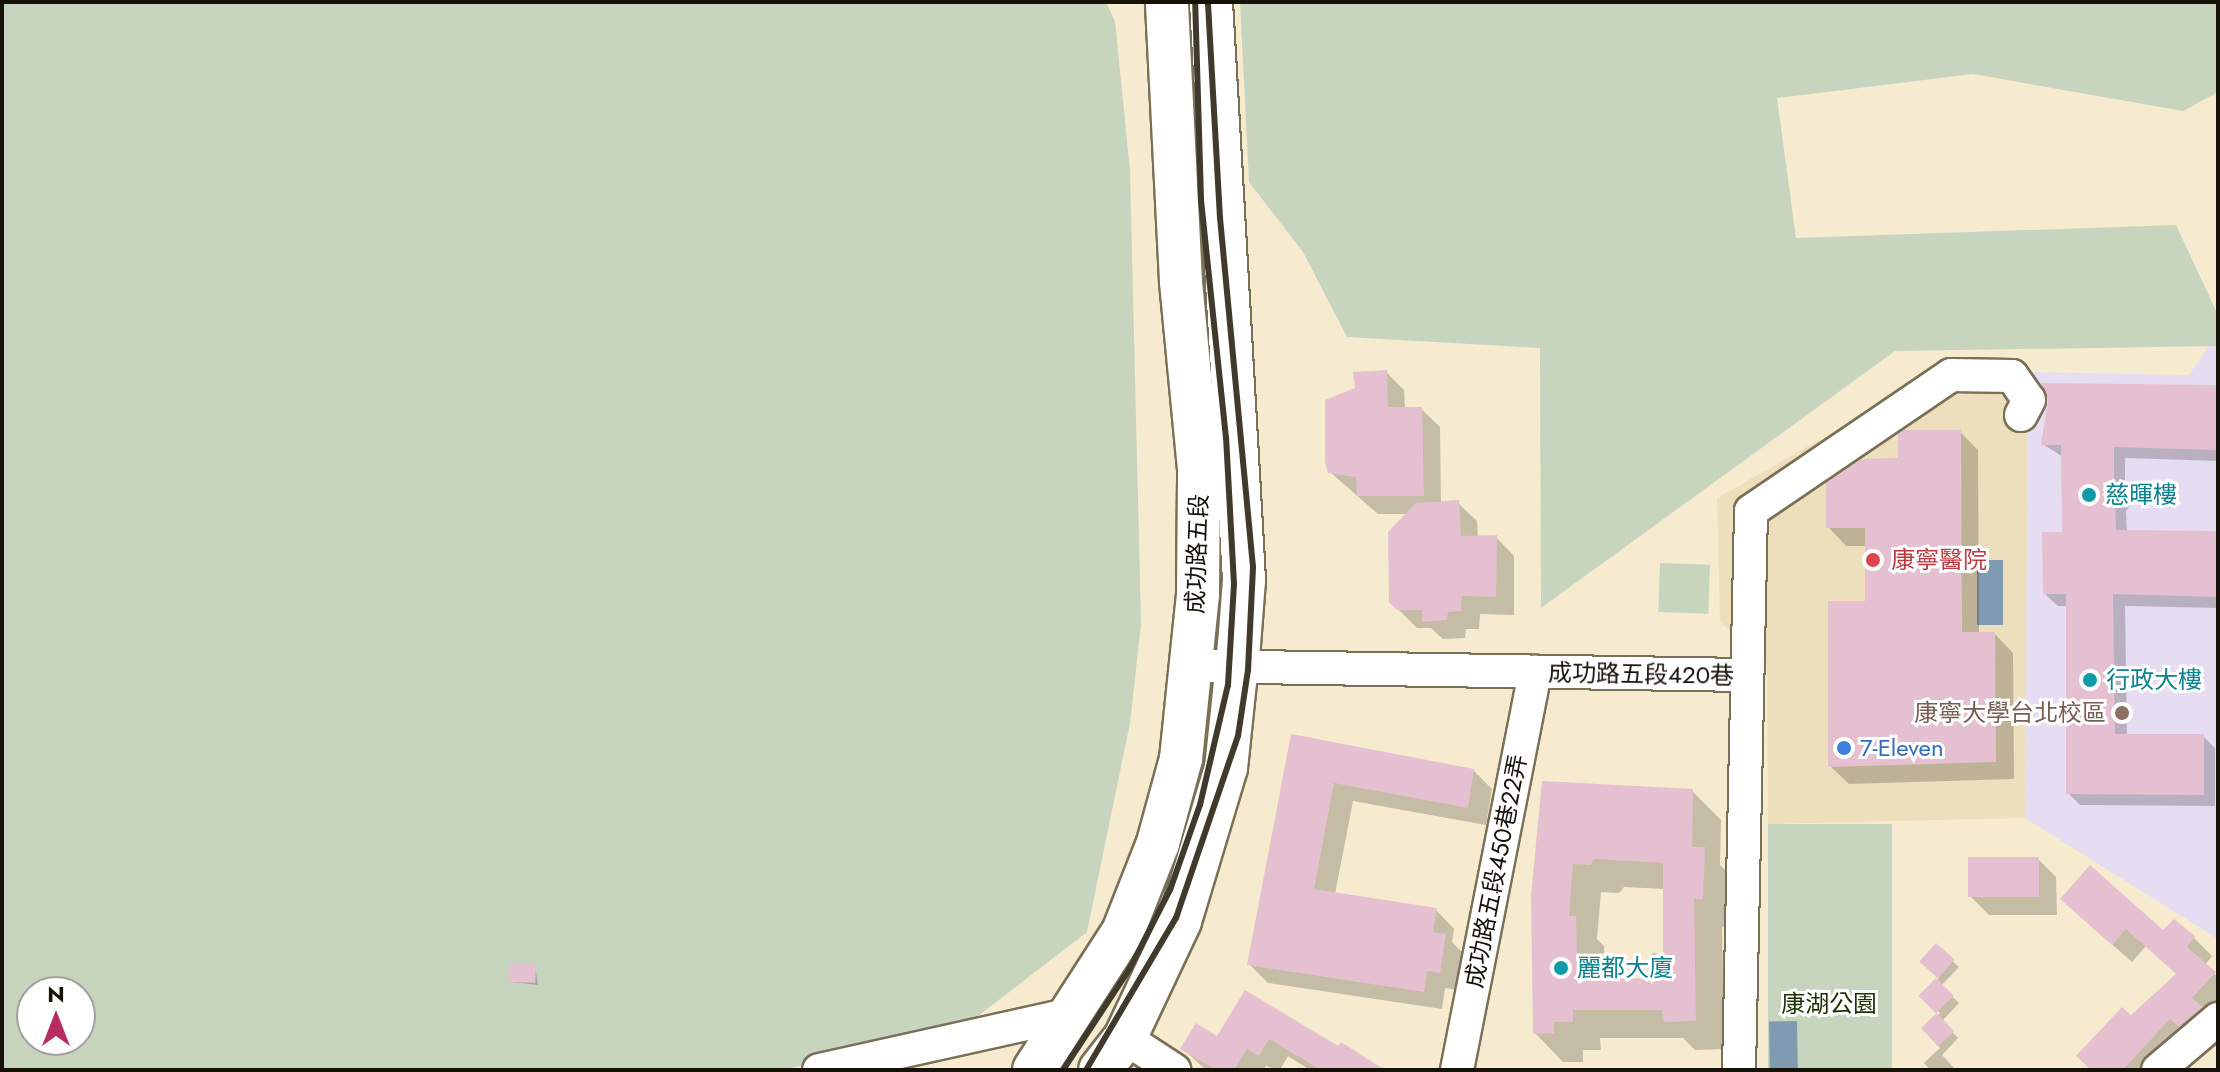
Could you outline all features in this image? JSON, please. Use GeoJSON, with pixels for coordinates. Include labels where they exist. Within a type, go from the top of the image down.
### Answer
{"type":"FeatureCollection","features":[{"type":"Feature","properties":{"kind":"main road","name":"成功路五段"},"geometry":{"type":"LineString","coordinates":[[1034,1070],[1123,932],[1158,843],[1181,759],[1198,594],[1199,469],[1181,281],[1167,2]]}},
{"type":"Feature","properties":{"kind":"main road","name":"成功路五段"},"geometry":{"type":"LineString","coordinates":[[1112,1054],[1184,906],[1226,768],[1237,668],[1244,580],[1211,2]]}},
{"type":"Feature","properties":{"kind":"street"},"geometry":{"type":"LineString","coordinates":[[1746,675],[1751,511],[1951,375],[2012,376],[2029,400],[2021,415]]}},
{"type":"Feature","properties":{"kind":"street","name":"成功路五段420巷"},"geometry":{"type":"LineString","coordinates":[[1191,666],[1746,675],[1739,1070]]}},
{"type":"Feature","properties":{"kind":"street","name":"成功路五段450巷22弄"},"geometry":{"type":"LineString","coordinates":[[1457,1070],[1535,672]]}},
{"type":"Feature","properties":{"kind":"street"},"geometry":{"type":"LineString","coordinates":[[819,1070],[1072,1014]]}},
{"type":"Feature","properties":{"kind":"street"},"geometry":{"type":"LineString","coordinates":[[2158,1070],[2218,1019]]}},
{"type":"Feature","properties":{"kind":"street"},"geometry":{"type":"LineString","coordinates":[[1112,1054],[1174,1070]]}},
{"type":"Feature","properties":{"kind":"shaded area","name":"康寧大學台北校區"},"geometry":{"type":"Polygon","coordinates":[[[2218,333],[2218,939],[2025,818],[2028,372],[2189,375],[2218,333]]]}},
{"type":"Feature","properties":{"kind":"shaded area","name":"康寧醫院"},"geometry":{"type":"Polygon","coordinates":[[[2028,372],[2025,818],[1768,824],[1767,663],[1720,622],[1717,498],[1934,375],[2028,372]]]}},
{"type":"Feature","properties":{"kind":"green space"},"geometry":{"type":"Polygon","coordinates":[[[2,2],[1106,2],[1115,21],[1130,171],[1141,623],[1130,723],[1087,932],[978,1016],[785,1070],[2,1070],[2,2]]]}},
{"type":"Feature","properties":{"kind":"green space"},"geometry":{"type":"Polygon","coordinates":[[[1240,2],[2218,2],[2218,92],[2183,111],[1973,74],[1777,98],[1796,238],[2176,225],[2218,315],[2218,346],[1895,351],[1541,608],[1540,348],[1347,337],[1303,252],[1249,182],[1240,2]]]}},
{"type":"Feature","properties":{"kind":"green space"},"geometry":{"type":"Polygon","coordinates":[[[1660,563],[1710,565],[1708,614],[1658,612],[1660,563]]]}},
{"type":"Feature","properties":{"kind":"green space","name":"康湖公園"},"geometry":{"type":"Polygon","coordinates":[[[1768,824],[1892,824],[1892,1070],[1768,1070],[1768,824]]]}},
{"type":"Feature","properties":{"kind":"water"},"geometry":{"type":"Polygon","coordinates":[[[1977,560],[2003,560],[2003,625],[1977,625],[1977,560]]]}},
{"type":"Feature","properties":{"kind":"water"},"geometry":{"type":"Polygon","coordinates":[[[1769,1021],[1797,1021],[1798,1070],[1770,1070],[1769,1021]]]}},
{"type":"Feature","properties":{"kind":"building"},"geometry":{"type":"Polygon","coordinates":[[[1387,370],[1388,407],[1422,407],[1424,496],[1357,496],[1356,477],[1328,473],[1325,462],[1325,400],[1355,388],[1353,372],[1387,370]]]}},
{"type":"Feature","properties":{"kind":"building","name":"慈暉樓"},"geometry":{"type":"Polygon","coordinates":[[[2041,383],[2218,385],[2218,450],[2114,447],[2114,478],[2122,487],[2115,498],[2116,530],[2218,531],[2218,597],[2113,594],[2115,734],[2204,734],[2204,795],[2066,794],[2066,594],[2043,594],[2042,532],[2062,532],[2061,445],[2041,445],[2048,400],[2041,383]]]}},
{"type":"Feature","properties":{"kind":"building"},"geometry":{"type":"Polygon","coordinates":[[[1904,430],[1961,430],[1962,632],[1995,632],[1996,762],[1828,767],[1828,601],[1865,601],[1865,528],[1826,528],[1826,483],[1862,459],[1898,458],[1898,434],[1904,430]]]}},
{"type":"Feature","properties":{"kind":"building"},"geometry":{"type":"Polygon","coordinates":[[[1459,500],[1461,536],[1497,535],[1496,597],[1462,596],[1461,611],[1448,612],[1447,620],[1422,622],[1422,610],[1397,610],[1389,602],[1388,532],[1416,503],[1459,500]]]}},
{"type":"Feature","properties":{"kind":"building"},"geometry":{"type":"Polygon","coordinates":[[[1291,734],[1474,769],[1468,808],[1334,783],[1314,889],[1437,908],[1433,932],[1446,934],[1440,973],[1427,971],[1424,992],[1247,965],[1291,734]]]}},
{"type":"Feature","properties":{"kind":"building"},"geometry":{"type":"Polygon","coordinates":[[[1542,781],[1693,789],[1692,847],[1705,847],[1703,899],[1694,899],[1696,1021],[1664,1022],[1662,1010],[1573,1010],[1573,1022],[1554,1022],[1554,1033],[1533,1034],[1531,896],[1542,781]],[[1595,859],[1590,865],[1573,864],[1569,916],[1576,916],[1577,957],[1591,957],[1591,979],[1652,978],[1652,953],[1663,953],[1663,863],[1595,859]]]}},
{"type":"Feature","properties":{"kind":"building"},"geometry":{"type":"Polygon","coordinates":[[[1968,857],[2039,857],[2039,897],[1968,897],[1968,857]]]}},
{"type":"Feature","properties":{"kind":"building"},"geometry":{"type":"Polygon","coordinates":[[[2090,865],[2163,930],[2174,919],[2195,936],[2187,947],[2216,972],[2192,998],[2203,1007],[2179,1027],[2170,1019],[2123,1070],[2091,1070],[2076,1056],[2122,1007],[2131,1015],[2176,974],[2126,929],[2112,945],[2060,899],[2090,865]]]}},
{"type":"Feature","properties":{"kind":"building"},"geometry":{"type":"Polygon","coordinates":[[[1936,943],[1955,960],[1938,978],[1919,962],[1936,943]]]}},
{"type":"Feature","properties":{"kind":"building"},"geometry":{"type":"Polygon","coordinates":[[[510,963],[536,964],[535,983],[509,982],[510,963]]]}},
{"type":"Feature","properties":{"kind":"building"},"geometry":{"type":"Polygon","coordinates":[[[1936,978],[1954,996],[1936,1013],[1918,996],[1936,978]]]}},
{"type":"Feature","properties":{"kind":"building"},"geometry":{"type":"Polygon","coordinates":[[[1245,990],[1338,1046],[1341,1042],[1385,1070],[1321,1070],[1269,1039],[1259,1056],[1247,1049],[1234,1070],[1216,1070],[1180,1049],[1196,1023],[1217,1036],[1245,990]]]}},
{"type":"Feature","properties":{"kind":"building"},"geometry":{"type":"Polygon","coordinates":[[[1937,1013],[1954,1031],[1938,1046],[1921,1028],[1937,1013]]]}},
{"type":"Feature","properties":{"kind":"railway"},"geometry":{"type":"LineString","coordinates":[[1063,1070],[1130,968],[1170,890],[1200,805],[1228,685],[1234,584],[1226,438],[1201,199],[1195,2]]}},
{"type":"Feature","properties":{"kind":"railway"},"geometry":{"type":"LineString","coordinates":[[1086,1070],[1176,918],[1238,736],[1248,670],[1253,567],[1220,218],[1208,2]]}},
{"type":"Feature","properties":{"kind":"place","name":"慈暉樓"},"geometry":{"type":"Point","coordinates":[2089,495]}},
{"type":"Feature","properties":{"kind":"place","name":"康寧醫院"},"geometry":{"type":"Point","coordinates":[1873,560]}},
{"type":"Feature","properties":{"kind":"place","name":"行政大樓"},"geometry":{"type":"Point","coordinates":[2090,680]}},
{"type":"Feature","properties":{"kind":"place","name":"康寧大學台北校區"},"geometry":{"type":"Point","coordinates":[2122,713]}},
{"type":"Feature","properties":{"kind":"place","name":"7-Eleven"},"geometry":{"type":"Point","coordinates":[1844,748]}},
{"type":"Feature","properties":{"kind":"place","name":"麗都大廈"},"geometry":{"type":"Point","coordinates":[1561,968]}}]}
